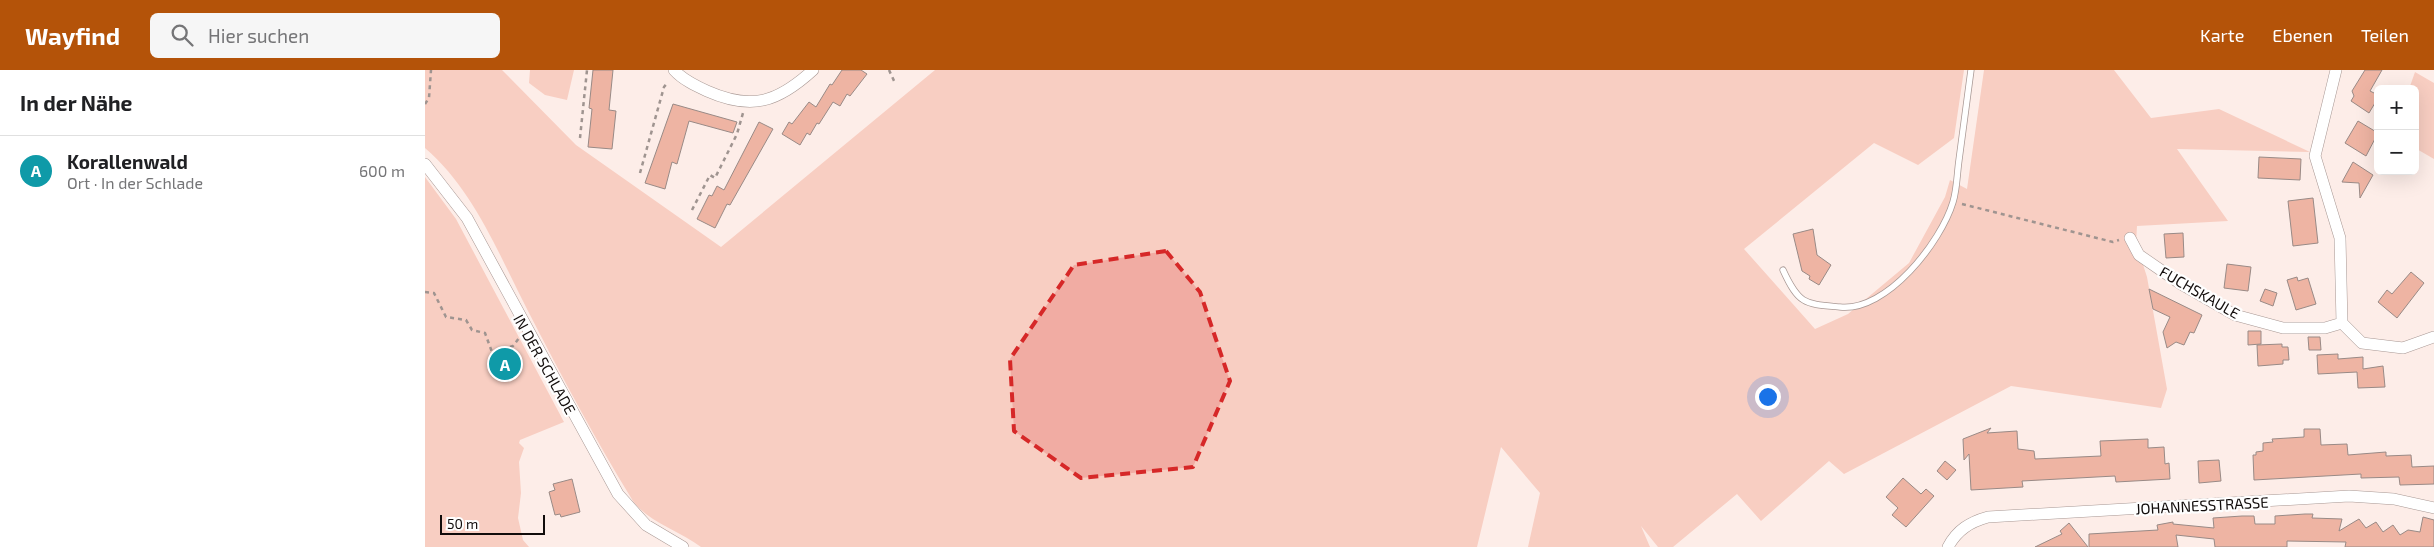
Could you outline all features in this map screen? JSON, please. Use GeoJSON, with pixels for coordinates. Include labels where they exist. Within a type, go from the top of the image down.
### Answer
{"type":"FeatureCollection","features":[{"type":"Feature","properties":{"kind":"street"},"geometry":{"type":"LineString","coordinates":[[675,71],[693,84],[724,98],[759,102],[779,96],[797,85],[813,70]]}},
{"type":"Feature","properties":{"kind":"street"},"geometry":{"type":"LineString","coordinates":[[2336,70],[2315,156],[2340,238],[2342,323],[2362,342],[2403,348],[2434,337]]}},
{"type":"Feature","properties":{"kind":"street","name":"IN DER SCHLADE"},"geometry":{"type":"LineString","coordinates":[[425,164],[467,218],[526,329],[618,494],[646,525],[683,547]]}},
{"type":"Feature","properties":{"kind":"street","name":"FUCHSKAULE"},"geometry":{"type":"LineString","coordinates":[[2130,238],[2139,255],[2181,284],[2235,315],[2283,328],[2325,328],[2342,323]]}},
{"type":"Feature","properties":{"kind":"street","name":"JOHANNESSTRASSE"},"geometry":{"type":"LineString","coordinates":[[1948,547],[1952,540],[1970,522],[1988,517],[2349,496],[2394,499],[2434,508]]}},
{"type":"Feature","properties":{"kind":"lane"},"geometry":{"type":"LineString","coordinates":[[1783,270],[1791,289],[1809,305],[1847,308],[1881,297],[1914,267],[1933,243],[1953,202],[1971,70]]}},
{"type":"Feature","properties":{"kind":"path"},"geometry":{"type":"LineString","coordinates":[[425,104],[429,98],[431,70]]}},
{"type":"Feature","properties":{"kind":"path"},"geometry":{"type":"LineString","coordinates":[[580,138],[587,70]]}},
{"type":"Feature","properties":{"kind":"path"},"geometry":{"type":"LineString","coordinates":[[889,70],[895,83]]}},
{"type":"Feature","properties":{"kind":"path"},"geometry":{"type":"LineString","coordinates":[[640,173],[664,87],[675,71]]}},
{"type":"Feature","properties":{"kind":"path"},"geometry":{"type":"LineString","coordinates":[[692,210],[710,175],[715,178],[737,134],[746,102]]}},
{"type":"Feature","properties":{"kind":"path"},"geometry":{"type":"LineString","coordinates":[[1953,202],[2113,242],[2130,238]]}},
{"type":"Feature","properties":{"kind":"path"},"geometry":{"type":"LineString","coordinates":[[425,292],[434,293],[446,317],[466,320],[472,330],[485,333],[492,352],[513,346],[526,329]]}},
{"type":"Feature","properties":{"kind":"highlighted area"},"geometry":{"type":"Polygon","coordinates":[[[1166,251],[1200,292],[1230,381],[1193,467],[1081,478],[1014,431],[1010,359],[1074,265],[1166,251]]]}},
{"type":"Feature","properties":{"kind":"shaded area"},"geometry":{"type":"Polygon","coordinates":[[[425,70],[502,70],[576,145],[721,247],[935,70],[1964,70],[1954,138],[1918,165],[1874,143],[1744,249],[1815,329],[1848,314],[1909,263],[1945,197],[1950,180],[1967,189],[1984,70],[2114,70],[2151,118],[2219,109],[2310,152],[2177,149],[2228,221],[2137,226],[2136,243],[2147,277],[2167,389],[2161,408],[2011,386],[1844,474],[1829,461],[1761,521],[1737,494],[1673,547],[1658,547],[1641,526],[1650,547],[1528,547],[1540,493],[1501,447],[1477,547],[701,547],[647,515],[633,501],[566,383],[484,224],[458,183],[425,148],[425,70]]]}},
{"type":"Feature","properties":{"kind":"shaded area"},"geometry":{"type":"Polygon","coordinates":[[[530,70],[574,70],[567,100],[545,95],[529,83],[530,70]]]}},
{"type":"Feature","properties":{"kind":"shaded area"},"geometry":{"type":"Polygon","coordinates":[[[2415,72],[2434,83],[2434,159],[2419,150],[2419,85],[2410,85],[2415,72]]]}},
{"type":"Feature","properties":{"kind":"shaded area"},"geometry":{"type":"Polygon","coordinates":[[[425,177],[456,219],[564,422],[520,440],[519,443],[524,448],[519,462],[521,493],[518,518],[523,540],[529,547],[425,547],[425,177]]]}},
{"type":"Feature","properties":{"kind":"building"},"geometry":{"type":"Polygon","coordinates":[[[593,70],[613,70],[609,110],[616,111],[612,149],[588,147],[592,109],[589,108],[593,70]]]}},
{"type":"Feature","properties":{"kind":"building"},"geometry":{"type":"Polygon","coordinates":[[[842,70],[861,70],[867,74],[850,96],[847,94],[840,106],[833,102],[819,124],[817,123],[810,135],[807,133],[800,145],[782,134],[789,122],[792,124],[809,102],[816,107],[830,84],[832,85],[842,70]]]}},
{"type":"Feature","properties":{"kind":"building"},"geometry":{"type":"Polygon","coordinates":[[[2365,70],[2382,70],[2370,91],[2374,93],[2374,105],[2369,113],[2351,101],[2354,96],[2352,91],[2365,70]]]}},
{"type":"Feature","properties":{"kind":"building"},"geometry":{"type":"Polygon","coordinates":[[[673,104],[737,122],[733,133],[689,121],[677,164],[672,162],[665,189],[645,183],[673,104]]]}},
{"type":"Feature","properties":{"kind":"building"},"geometry":{"type":"Polygon","coordinates":[[[2358,121],[2374,131],[2374,141],[2366,156],[2345,143],[2358,121]]]}},
{"type":"Feature","properties":{"kind":"building"},"geometry":{"type":"Polygon","coordinates":[[[759,122],[773,129],[730,205],[727,204],[715,228],[697,219],[709,195],[712,196],[717,186],[724,190],[759,122]]]}},
{"type":"Feature","properties":{"kind":"building"},"geometry":{"type":"Polygon","coordinates":[[[2259,157],[2301,159],[2300,180],[2258,178],[2259,157]]]}},
{"type":"Feature","properties":{"kind":"building"},"geometry":{"type":"Polygon","coordinates":[[[2353,162],[2373,175],[2360,198],[2359,183],[2342,182],[2353,162]]]}},
{"type":"Feature","properties":{"kind":"building"},"geometry":{"type":"Polygon","coordinates":[[[2313,198],[2318,243],[2293,246],[2288,201],[2313,198]]]}},
{"type":"Feature","properties":{"kind":"building"},"geometry":{"type":"Polygon","coordinates":[[[1813,229],[1817,255],[1831,265],[1819,285],[1809,279],[1810,276],[1802,271],[1793,234],[1813,229]]]}},
{"type":"Feature","properties":{"kind":"building"},"geometry":{"type":"Polygon","coordinates":[[[2183,233],[2184,257],[2166,258],[2164,234],[2183,233]]]}},
{"type":"Feature","properties":{"kind":"building"},"geometry":{"type":"Polygon","coordinates":[[[2227,264],[2251,267],[2248,291],[2224,288],[2227,264]]]}},
{"type":"Feature","properties":{"kind":"building"},"geometry":{"type":"Polygon","coordinates":[[[2411,272],[2424,283],[2397,318],[2378,302],[2387,290],[2392,294],[2411,272]]]}},
{"type":"Feature","properties":{"kind":"building"},"geometry":{"type":"Polygon","coordinates":[[[2297,277],[2298,281],[2308,278],[2316,304],[2296,310],[2287,280],[2297,277]]]}},
{"type":"Feature","properties":{"kind":"building"},"geometry":{"type":"Polygon","coordinates":[[[2149,289],[2202,315],[2194,333],[2190,332],[2184,345],[2176,342],[2167,348],[2163,332],[2170,317],[2153,309],[2149,289]]]}},
{"type":"Feature","properties":{"kind":"building"},"geometry":{"type":"Polygon","coordinates":[[[2265,289],[2277,293],[2273,306],[2260,301],[2265,289]]]}},
{"type":"Feature","properties":{"kind":"building"},"geometry":{"type":"Polygon","coordinates":[[[2248,331],[2261,331],[2261,344],[2248,345],[2248,331]]]}},
{"type":"Feature","properties":{"kind":"building"},"geometry":{"type":"Polygon","coordinates":[[[2308,337],[2320,337],[2321,350],[2309,350],[2308,337]]]}},
{"type":"Feature","properties":{"kind":"building"},"geometry":{"type":"Polygon","coordinates":[[[2282,344],[2282,347],[2288,347],[2289,360],[2283,360],[2283,364],[2258,366],[2257,345],[2282,344]]]}},
{"type":"Feature","properties":{"kind":"building"},"geometry":{"type":"Polygon","coordinates":[[[2338,354],[2338,359],[2363,357],[2363,369],[2383,366],[2385,387],[2358,388],[2357,372],[2318,374],[2317,355],[2338,354]]]}},
{"type":"Feature","properties":{"kind":"building"},"geometry":{"type":"Polygon","coordinates":[[[1991,428],[1987,433],[2017,431],[2018,449],[2034,451],[2035,459],[2101,456],[2100,441],[2148,439],[2148,448],[2164,447],[2165,464],[2169,463],[2170,479],[2116,482],[2115,476],[2022,481],[2023,487],[1971,490],[1969,454],[1964,460],[1963,439],[1991,428]]]}},
{"type":"Feature","properties":{"kind":"building"},"geometry":{"type":"Polygon","coordinates":[[[2304,429],[2320,429],[2321,445],[2347,444],[2348,455],[2386,452],[2386,456],[2411,455],[2412,467],[2434,466],[2434,484],[2400,485],[2399,477],[2361,478],[2361,474],[2254,480],[2253,455],[2256,455],[2256,452],[2263,451],[2263,443],[2273,442],[2272,439],[2304,437],[2304,429]]]}},
{"type":"Feature","properties":{"kind":"building"},"geometry":{"type":"Polygon","coordinates":[[[2219,460],[2221,481],[2199,483],[2198,461],[2219,460]]]}},
{"type":"Feature","properties":{"kind":"building"},"geometry":{"type":"Polygon","coordinates":[[[1945,461],[1956,470],[1947,480],[1937,471],[1945,461]]]}},
{"type":"Feature","properties":{"kind":"building"},"geometry":{"type":"Polygon","coordinates":[[[1903,478],[1921,494],[1926,489],[1934,496],[1906,527],[1892,515],[1898,508],[1886,497],[1903,478]]]}},
{"type":"Feature","properties":{"kind":"building"},"geometry":{"type":"Polygon","coordinates":[[[572,479],[580,512],[561,517],[560,514],[555,515],[549,492],[555,490],[553,484],[572,479]]]}},
{"type":"Feature","properties":{"kind":"building"},"geometry":{"type":"Polygon","coordinates":[[[2313,514],[2312,518],[2342,519],[2339,531],[2359,519],[2366,528],[2376,522],[2383,532],[2393,525],[2400,535],[2408,530],[2420,532],[2423,517],[2434,520],[2434,547],[2345,547],[2346,542],[2287,541],[2287,547],[2215,547],[2214,539],[2176,535],[2178,547],[2089,547],[2089,534],[2158,530],[2157,525],[2173,522],[2173,524],[2214,528],[2213,518],[2242,516],[2254,516],[2255,524],[2275,524],[2275,516],[2313,514]]]}},
{"type":"Feature","properties":{"kind":"building"},"geometry":{"type":"Polygon","coordinates":[[[2069,523],[2088,547],[2035,547],[2062,534],[2060,531],[2069,523]]]}},
{"type":"Feature","properties":{"kind":"place","name":"Korallenwald"},"geometry":{"type":"Point","coordinates":[505,364]}}]}
